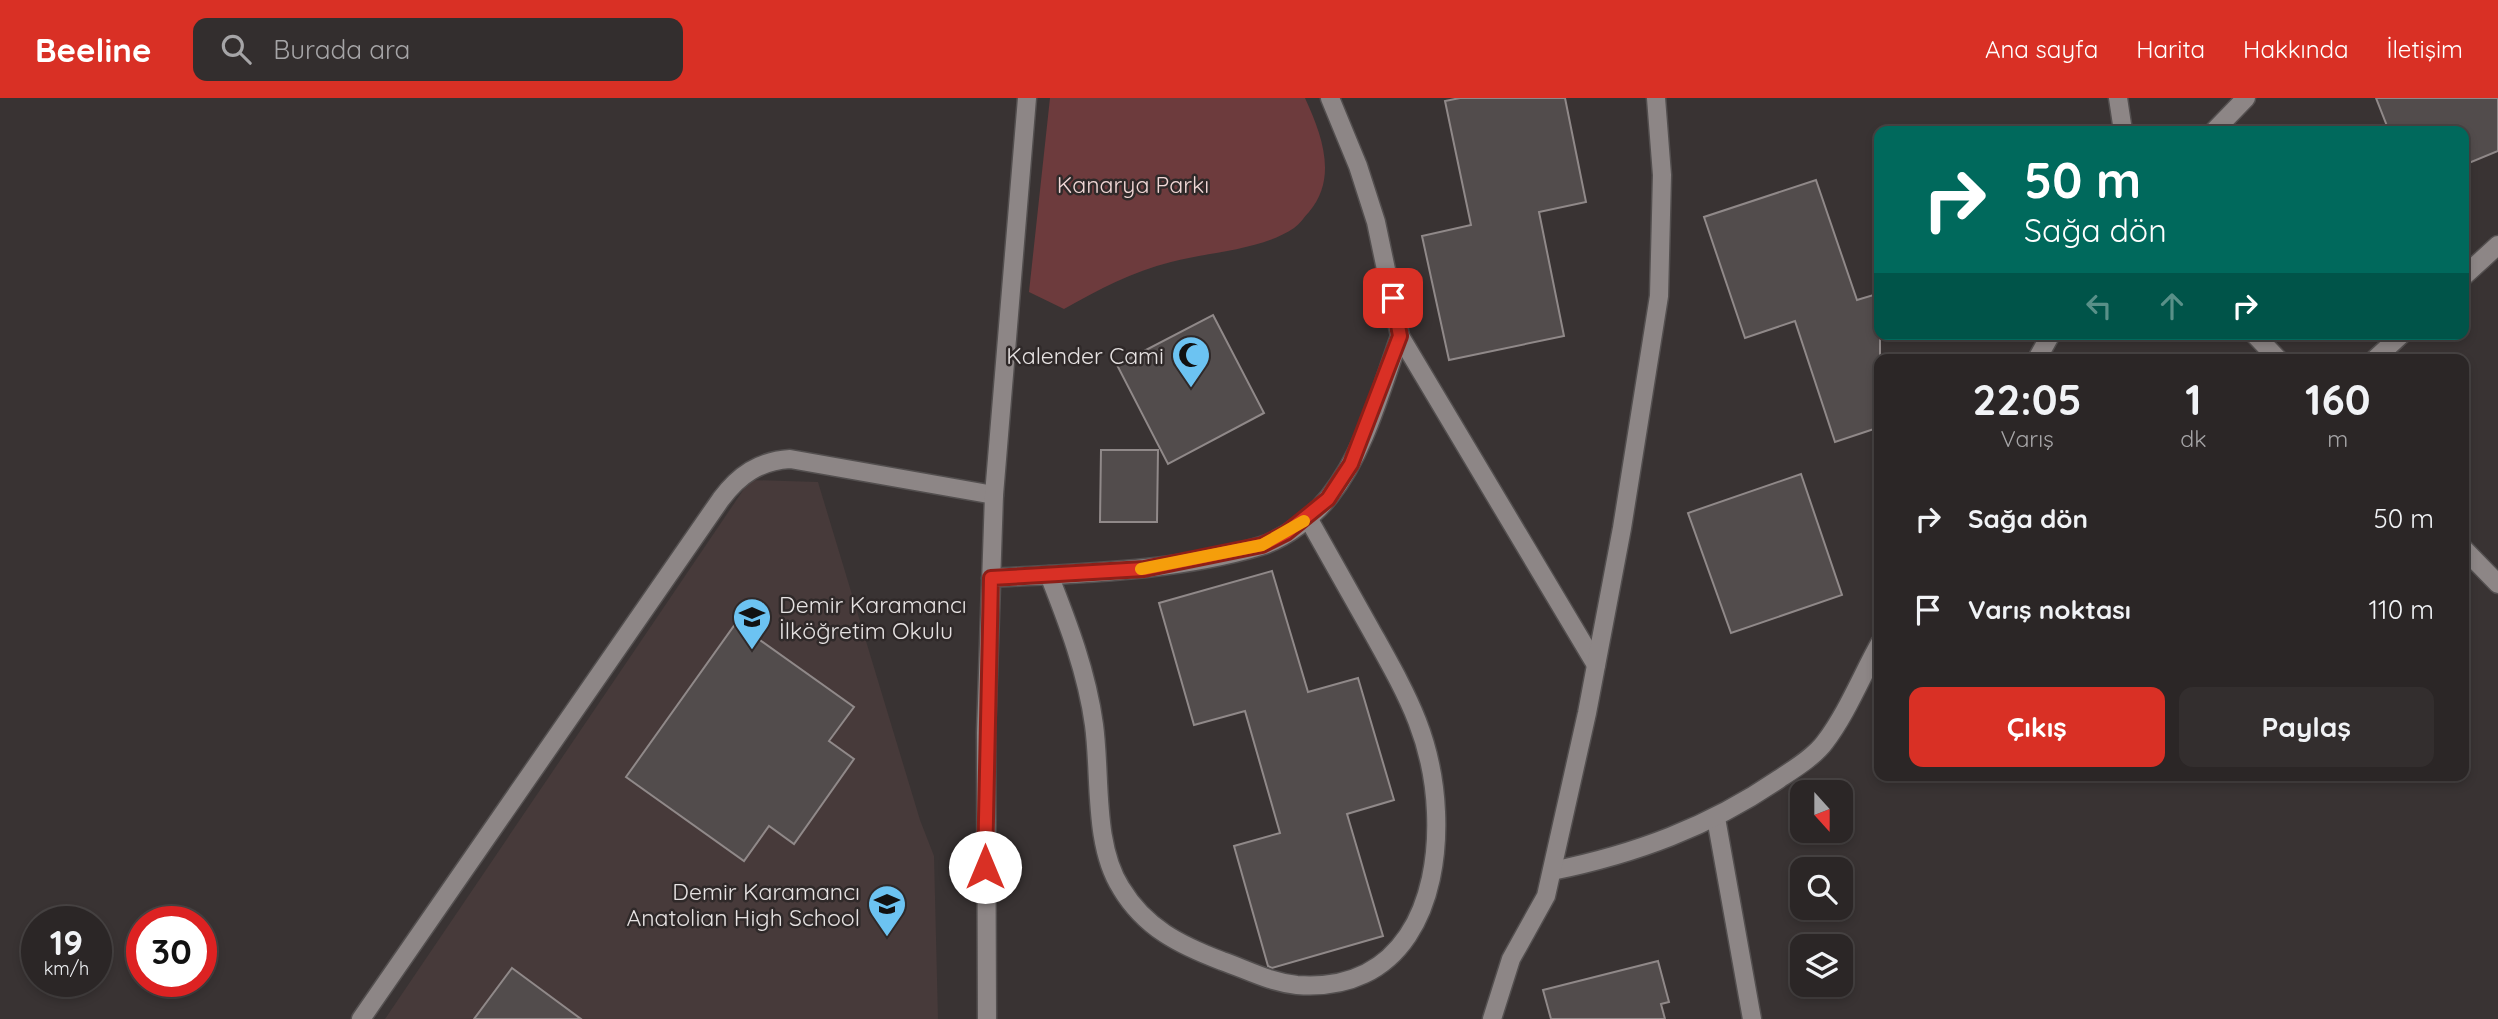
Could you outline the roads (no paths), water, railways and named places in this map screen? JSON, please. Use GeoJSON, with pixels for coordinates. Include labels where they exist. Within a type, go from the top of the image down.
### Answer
{"type":"FeatureCollection","features":[{"type":"Feature","properties":{"kind":"street"},"geometry":{"type":"LineString","coordinates":[[987,1019],[986,733],[994,495],[1027,98]]}},
{"type":"Feature","properties":{"kind":"street"},"geometry":{"type":"LineString","coordinates":[[1330,98],[1358,166],[1376,222],[1400,336],[1596,665]]}},
{"type":"Feature","properties":{"kind":"street"},"geometry":{"type":"LineString","coordinates":[[1492,1019],[1510,959],[1546,896],[1596,665],[1650,365],[1659,296],[1662,175],[1656,98]]}},
{"type":"Feature","properties":{"kind":"street"},"geometry":{"type":"LineString","coordinates":[[2118,98],[2122,126]]}},
{"type":"Feature","properties":{"kind":"street"},"geometry":{"type":"LineString","coordinates":[[2219,126],[2246,98]]}},
{"type":"Feature","properties":{"kind":"street"},"geometry":{"type":"LineString","coordinates":[[2469,271],[2498,245]]}},
{"type":"Feature","properties":{"kind":"street"},"geometry":{"type":"LineString","coordinates":[[991,578],[1144,569],[1262,545],[1308,518],[1328,499],[1351,464],[1400,336]]}},
{"type":"Feature","properties":{"kind":"street"},"geometry":{"type":"LineString","coordinates":[[2260,340],[2273,354]]}},
{"type":"Feature","properties":{"kind":"street"},"geometry":{"type":"LineString","coordinates":[[2380,354],[2396,340]]}},
{"type":"Feature","properties":{"kind":"street"},"geometry":{"type":"LineString","coordinates":[[360,1019],[721,499],[744,474],[774,460],[790,458],[994,495]]}},
{"type":"Feature","properties":{"kind":"street"},"geometry":{"type":"LineString","coordinates":[[1049,575],[1080,662],[1093,721],[1100,781],[1102,841],[1120,887],[1151,924],[1197,953],[1271,981],[1296,985],[1335,983],[1372,970],[1389,959],[1414,930],[1422,912],[1432,867],[1436,813],[1431,766],[1414,709],[1308,518]]}},
{"type":"Feature","properties":{"kind":"street"},"geometry":{"type":"LineString","coordinates":[[2469,554],[2498,584]]}},
{"type":"Feature","properties":{"kind":"street"},"geometry":{"type":"LineString","coordinates":[[1552,871],[1636,851],[1716,818],[1754,796],[1824,744],[1874,654]]}},
{"type":"Feature","properties":{"kind":"street"},"geometry":{"type":"LineString","coordinates":[[1716,818],[1752,1019]]}},
{"type":"Feature","properties":{"kind":"place","name":"Kalender Cami"},"geometry":{"type":"Point","coordinates":[1191,389]}},
{"type":"Feature","properties":{"kind":"place","name":"Demir Karamancı İlköğretim Okulu"},"geometry":{"type":"Point","coordinates":[752,651]}},
{"type":"Feature","properties":{"kind":"place","name":"Demir Karamancı Anatolian High School"},"geometry":{"type":"Point","coordinates":[887,938]}},
{"type":"Feature","properties":{"kind":"park label","name":"Kanarya Parkı"},"geometry":{"type":"Point","coordinates":[1133,184]}}]}
